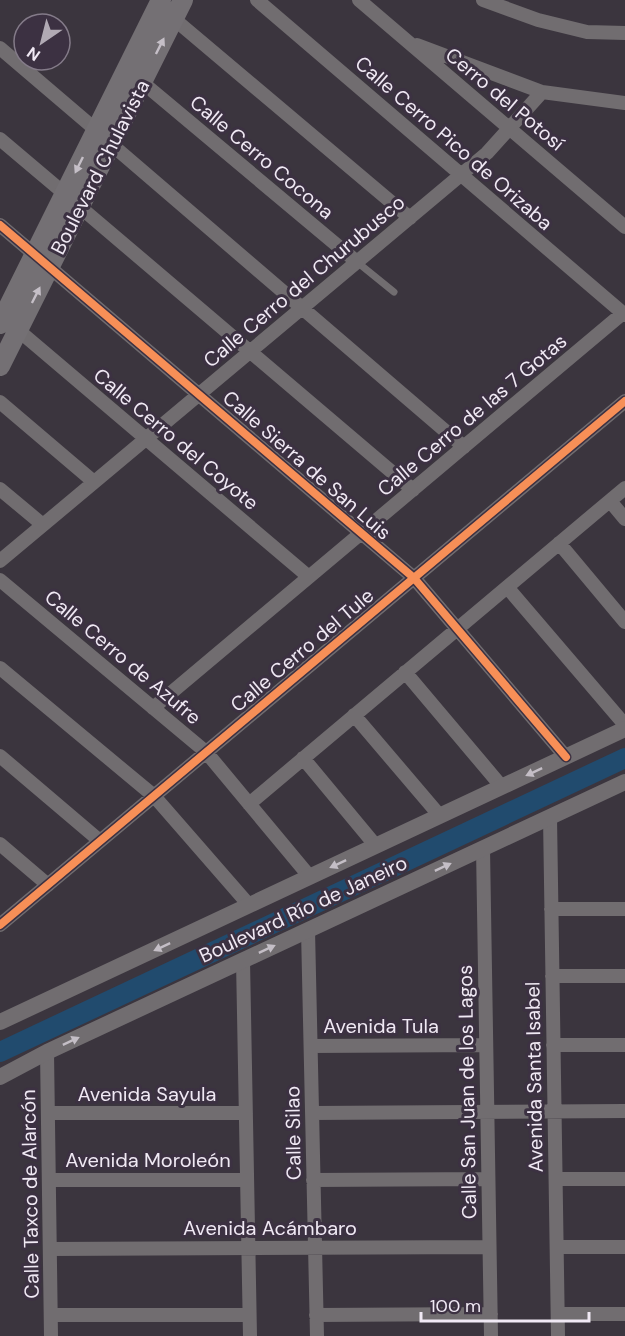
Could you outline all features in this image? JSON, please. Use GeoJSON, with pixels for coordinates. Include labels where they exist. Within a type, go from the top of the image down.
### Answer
{"type":"FeatureCollection","features":[{"type":"Feature","properties":{"kind":"main road","name":"Boulevard Chulavista"},"geometry":{"type":"LineString","coordinates":[[0,366],[5,321],[42,261],[80,207],[183,0]]}},
{"type":"Feature","properties":{"kind":"main road","name":"Boulevard Chulavista"},"geometry":{"type":"LineString","coordinates":[[42,261],[65,194],[157,2]]}},
{"type":"Feature","properties":{"kind":"street","name":"Calle Cerro Pico de Orizaba"},"geometry":{"type":"LineString","coordinates":[[257,0],[624,314]]}},
{"type":"Feature","properties":{"kind":"street","name":"Cerro del Potosí"},"geometry":{"type":"LineString","coordinates":[[359,0],[625,227]]}},
{"type":"Feature","properties":{"kind":"street"},"geometry":{"type":"LineString","coordinates":[[483,0],[538,20],[587,32],[625,33]]}},
{"type":"Feature","properties":{"kind":"street"},"geometry":{"type":"LineString","coordinates":[[157,2],[410,218]]}},
{"type":"Feature","properties":{"kind":"street"},"geometry":{"type":"LineString","coordinates":[[408,42],[542,92],[625,104]]}},
{"type":"Feature","properties":{"kind":"street"},"geometry":{"type":"LineString","coordinates":[[0,48],[96,130]]}},
{"type":"Feature","properties":{"kind":"street","name":"Calle Cerro Cocona"},"geometry":{"type":"LineString","coordinates":[[142,82],[357,262]]}},
{"type":"Feature","properties":{"kind":"street","name":"Calle Cerro del Churubusco"},"geometry":{"type":"LineString","coordinates":[[0,561],[487,153],[542,92]]}},
{"type":"Feature","properties":{"kind":"street"},"geometry":{"type":"LineString","coordinates":[[0,139],[65,194]]}},
{"type":"Feature","properties":{"kind":"street"},"geometry":{"type":"LineString","coordinates":[[111,144],[464,447]]}},
{"type":"Feature","properties":{"kind":"street"},"geometry":{"type":"LineString","coordinates":[[80,207],[413,490]]}},
{"type":"Feature","properties":{"kind":"street","name":"Calle Sierra de San Luis"},"geometry":{"type":"LineString","coordinates":[[0,225],[414,578],[566,757]]}},
{"type":"Feature","properties":{"kind":"street","name":"Calle Cerro de las 7 Gotas"},"geometry":{"type":"LineString","coordinates":[[153,708],[624,314]]}},
{"type":"Feature","properties":{"kind":"street","name":"Calle Cerro del Coyote"},"geometry":{"type":"LineString","coordinates":[[5,321],[309,577]]}},
{"type":"Feature","properties":{"kind":"street","name":"Calle Cerro del Tule"},"geometry":{"type":"LineString","coordinates":[[0,925],[625,401]]}},
{"type":"Feature","properties":{"kind":"street"},"geometry":{"type":"LineString","coordinates":[[0,402],[94,482]]}},
{"type":"Feature","properties":{"kind":"street"},"geometry":{"type":"LineString","coordinates":[[249,804],[625,488]]}},
{"type":"Feature","properties":{"kind":"street"},"geometry":{"type":"LineString","coordinates":[[0,489],[43,525]]}},
{"type":"Feature","properties":{"kind":"street"},"geometry":{"type":"LineString","coordinates":[[610,501],[625,519]]}},
{"type":"Feature","properties":{"kind":"street"},"geometry":{"type":"LineString","coordinates":[[559,543],[625,622]]}},
{"type":"Feature","properties":{"kind":"street","name":"Calle Cerro de Azufre"},"geometry":{"type":"LineString","coordinates":[[0,580],[206,752],[310,877]]}},
{"type":"Feature","properties":{"kind":"street"},"geometry":{"type":"LineString","coordinates":[[507,587],[625,725]]}},
{"type":"Feature","properties":{"kind":"street"},"geometry":{"type":"LineString","coordinates":[[0,668],[154,796],[249,905]]}},
{"type":"Feature","properties":{"kind":"street"},"geometry":{"type":"LineString","coordinates":[[405,672],[502,787]]}},
{"type":"Feature","properties":{"kind":"street"},"geometry":{"type":"LineString","coordinates":[[354,716],[440,816]]}},
{"type":"Feature","properties":{"kind":"street","name":"Boulevard Río de Janeiro"},"geometry":{"type":"LineString","coordinates":[[0,1022],[625,729]]}},
{"type":"Feature","properties":{"kind":"street"},"geometry":{"type":"LineString","coordinates":[[0,756],[100,841]]}},
{"type":"Feature","properties":{"kind":"street"},"geometry":{"type":"LineString","coordinates":[[303,758],[376,846]]}},
{"type":"Feature","properties":{"kind":"street","name":"Boulevard Río de Janeiro"},"geometry":{"type":"LineString","coordinates":[[0,1077],[47,1052],[625,782]]}},
{"type":"Feature","properties":{"kind":"street","name":"Avenida Santa Isabel"},"geometry":{"type":"LineString","coordinates":[[550,818],[558,1336]]}},
{"type":"Feature","properties":{"kind":"street"},"geometry":{"type":"LineString","coordinates":[[0,844],[48,885]]}},
{"type":"Feature","properties":{"kind":"street","name":"Calle San Juan de los Lagos"},"geometry":{"type":"LineString","coordinates":[[483,848],[491,1336]]}},
{"type":"Feature","properties":{"kind":"street"},"geometry":{"type":"LineString","coordinates":[[551,909],[625,909]]}},
{"type":"Feature","properties":{"kind":"street","name":"Calle Silao"},"geometry":{"type":"LineString","coordinates":[[308,930],[316,1336]]}},
{"type":"Feature","properties":{"kind":"street"},"geometry":{"type":"LineString","coordinates":[[243,960],[250,1336]]}},
{"type":"Feature","properties":{"kind":"street"},"geometry":{"type":"LineString","coordinates":[[552,976],[625,976]]}},
{"type":"Feature","properties":{"kind":"street","name":"Avenida Tula"},"geometry":{"type":"LineString","coordinates":[[311,1046],[486,1045]]}},
{"type":"Feature","properties":{"kind":"street"},"geometry":{"type":"LineString","coordinates":[[553,1045],[625,1045]]}},
{"type":"Feature","properties":{"kind":"street","name":"Calle Taxco de Alarcón"},"geometry":{"type":"LineString","coordinates":[[47,1052],[51,1336]]}},
{"type":"Feature","properties":{"kind":"street"},"geometry":{"type":"LineString","coordinates":[[312,1113],[625,1112]]}},
{"type":"Feature","properties":{"kind":"street","name":"Avenida Sayula"},"geometry":{"type":"LineString","coordinates":[[48,1113],[246,1113]]}},
{"type":"Feature","properties":{"kind":"street"},"geometry":{"type":"LineString","coordinates":[[314,1179],[488,1179]]}},
{"type":"Feature","properties":{"kind":"street"},"geometry":{"type":"LineString","coordinates":[[556,1179],[625,1179]]}},
{"type":"Feature","properties":{"kind":"street","name":"Avenida Moroleón"},"geometry":{"type":"LineString","coordinates":[[49,1180],[247,1180]]}},
{"type":"Feature","properties":{"kind":"street","name":"Avenida Acámbaro"},"geometry":{"type":"LineString","coordinates":[[50,1249],[489,1247]]}},
{"type":"Feature","properties":{"kind":"street"},"geometry":{"type":"LineString","coordinates":[[557,1247],[625,1247]]}},
{"type":"Feature","properties":{"kind":"street"},"geometry":{"type":"LineString","coordinates":[[316,1314],[491,1314]]}},
{"type":"Feature","properties":{"kind":"street"},"geometry":{"type":"LineString","coordinates":[[558,1314],[625,1314]]}},
{"type":"Feature","properties":{"kind":"street"},"geometry":{"type":"LineString","coordinates":[[51,1315],[249,1315]]}},
{"type":"Feature","properties":{"kind":"lane"},"geometry":{"type":"LineString","coordinates":[[357,262],[394,292]]}},
{"type":"Feature","properties":{"kind":"waterway"},"geometry":{"type":"LineString","coordinates":[[0,1052],[625,758]]}},
{"type":"Feature","properties":{"kind":"cycle path"},"geometry":{"type":"LineString","coordinates":[[0,225],[414,578],[566,757]]}},
{"type":"Feature","properties":{"kind":"cycle path"},"geometry":{"type":"LineString","coordinates":[[0,925],[625,401]]}}]}
